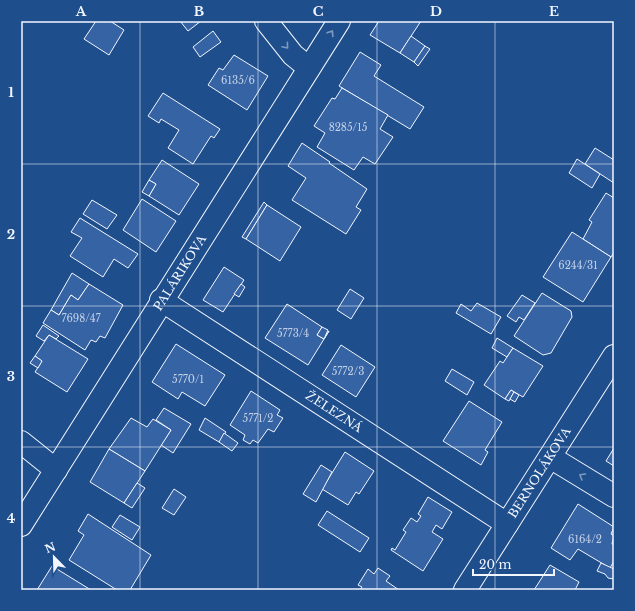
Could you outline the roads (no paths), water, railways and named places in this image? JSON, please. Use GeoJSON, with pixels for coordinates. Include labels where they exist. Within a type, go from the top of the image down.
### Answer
{"type":"FeatureCollection","features":[{"type":"Feature","properties":{"kind":"street"},"geometry":{"type":"LineString","coordinates":[[266,21],[293,55],[309,68]]}},
{"type":"Feature","properties":{"kind":"street","name":"PALÁRIKOVA"},"geometry":{"type":"LineString","coordinates":[[21,526],[161,300],[339,21]]}},
{"type":"Feature","properties":{"kind":"street","name":"ŽELEZNÁ"},"geometry":{"type":"LineString","coordinates":[[161,300],[507,524]]}},
{"type":"Feature","properties":{"kind":"street","name":"BERNOLÁKOVA"},"geometry":{"type":"LineString","coordinates":[[465,590],[614,356]]}},
{"type":"Feature","properties":{"kind":"street"},"geometry":{"type":"LineString","coordinates":[[21,442],[56,470]]}},
{"type":"Feature","properties":{"kind":"street"},"geometry":{"type":"LineString","coordinates":[[550,457],[614,496]]}}]}
